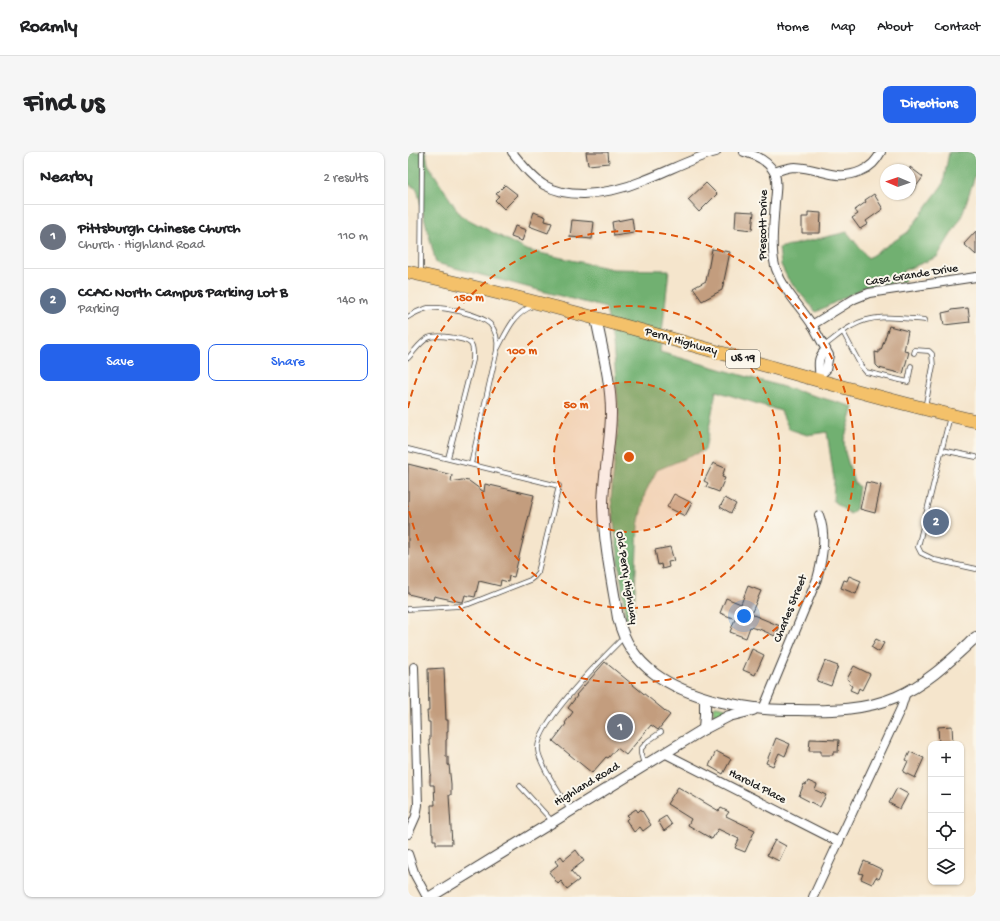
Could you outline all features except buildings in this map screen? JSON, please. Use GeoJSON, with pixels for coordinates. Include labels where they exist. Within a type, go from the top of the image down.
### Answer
{"type":"FeatureCollection","features":[{"type":"Feature","properties":{"kind":"main road","name":"Perry Highway"},"geometry":{"type":"LineString","coordinates":[[414,273],[596,318],[819,378],[925,409],[976,421]]}},
{"type":"Feature","properties":{"kind":"street"},"geometry":{"type":"LineString","coordinates":[[512,152],[534,177],[544,185],[553,189],[575,194],[598,193],[627,187],[701,156],[716,152]]}},
{"type":"Feature","properties":{"kind":"street","name":"Prescott Drive"},"geometry":{"type":"LineString","coordinates":[[744,152],[759,158],[774,172],[776,187],[773,259],[777,273],[784,287],[812,325],[825,348]]}},
{"type":"Feature","properties":{"kind":"street"},"geometry":{"type":"LineString","coordinates":[[774,172],[794,167],[815,170],[836,176],[847,176],[868,168],[876,161],[881,152]]}},
{"type":"Feature","properties":{"kind":"street","name":"Casa Grande Drive"},"geometry":{"type":"LineString","coordinates":[[812,325],[854,299],[869,293],[976,277]]}},
{"type":"Feature","properties":{"kind":"street","name":"Old Perry Highway"},"geometry":{"type":"LineString","coordinates":[[596,318],[607,375],[611,406],[604,490],[605,534],[618,618],[624,637],[637,658],[652,672],[669,684],[705,698],[737,705],[763,709],[836,710],[878,703],[897,697],[925,680],[976,637]]}},
{"type":"Feature","properties":{"kind":"street"},"geometry":{"type":"LineString","coordinates":[[819,378],[818,368],[820,354],[825,348]]}},
{"type":"Feature","properties":{"kind":"street","name":"Charles Street"},"geometry":{"type":"LineString","coordinates":[[763,709],[817,579],[824,542],[820,515]]}},
{"type":"Feature","properties":{"kind":"street"},"geometry":{"type":"LineString","coordinates":[[408,834],[416,816],[418,805],[414,667]]}},
{"type":"Feature","properties":{"kind":"street"},"geometry":{"type":"LineString","coordinates":[[813,897],[901,708],[906,692]]}},
{"type":"Feature","properties":{"kind":"street"},"geometry":{"type":"LineString","coordinates":[[704,729],[706,715],[705,698]]}},
{"type":"Feature","properties":{"kind":"street","name":"Highland Road"},"geometry":{"type":"LineString","coordinates":[[429,897],[704,729],[738,713],[763,709]]}},
{"type":"Feature","properties":{"kind":"street","name":"Harold Place"},"geometry":{"type":"LineString","coordinates":[[664,753],[839,842]]}},
{"type":"Feature","properties":{"kind":"street"},"geometry":{"type":"LineString","coordinates":[[408,856],[415,875],[429,897]]}},
{"type":"Feature","properties":{"kind":"lane"},"geometry":{"type":"LineString","coordinates":[[414,273],[422,152]]}},
{"type":"Feature","properties":{"kind":"lane"},"geometry":{"type":"LineString","coordinates":[[497,350],[512,323],[519,314],[528,308],[542,304]]}},
{"type":"Feature","properties":{"kind":"lane"},"geometry":{"type":"LineString","coordinates":[[408,316],[422,309],[437,308],[457,311],[476,317],[489,324],[494,330],[497,338],[497,350],[471,464]]}},
{"type":"Feature","properties":{"kind":"lane"},"geometry":{"type":"LineString","coordinates":[[825,348],[843,332],[857,323],[874,317],[896,317],[925,320]]}},
{"type":"Feature","properties":{"kind":"lane"},"geometry":{"type":"LineString","coordinates":[[843,332],[861,366],[866,372],[908,382],[911,366]]}},
{"type":"Feature","properties":{"kind":"lane"},"geometry":{"type":"LineString","coordinates":[[408,358],[422,342],[429,337],[441,335],[466,341],[471,344],[473,349],[473,360],[448,458]]}},
{"type":"Feature","properties":{"kind":"lane"},"geometry":{"type":"LineString","coordinates":[[914,353],[915,350],[929,351],[932,354],[932,371],[925,409]]}},
{"type":"Feature","properties":{"kind":"lane"},"geometry":{"type":"LineString","coordinates":[[950,415],[918,547],[921,553],[935,560],[976,569]]}},
{"type":"Feature","properties":{"kind":"lane"},"geometry":{"type":"LineString","coordinates":[[408,449],[559,486],[538,572],[534,577],[530,580],[469,604],[460,606],[408,609]]}},
{"type":"Feature","properties":{"kind":"lane"},"geometry":{"type":"LineString","coordinates":[[942,450],[976,457]]}},
{"type":"Feature","properties":{"kind":"lane"},"geometry":{"type":"LineString","coordinates":[[570,810],[545,768],[538,752],[538,743],[546,725],[588,672],[624,637]]}},
{"type":"Feature","properties":{"kind":"lane"},"geometry":{"type":"LineString","coordinates":[[644,765],[641,749],[648,741],[661,732]]}},
{"type":"Feature","properties":{"kind":"lane"},"geometry":{"type":"LineString","coordinates":[[520,786],[552,821]]}},
{"type":"Feature","properties":{"kind":"green space"},"geometry":{"type":"Polygon","coordinates":[[[408,152],[426,152],[428,164],[460,215],[526,250],[612,269],[669,270],[660,352],[854,407],[844,440],[845,452],[854,483],[859,486],[856,509],[850,514],[833,501],[834,480],[827,432],[807,435],[789,429],[781,411],[716,391],[705,450],[657,470],[645,493],[638,526],[634,612],[626,621],[611,498],[619,417],[613,344],[606,308],[436,263],[417,189],[408,184],[408,152]]]}},
{"type":"Feature","properties":{"kind":"green space"},"geometry":{"type":"Polygon","coordinates":[[[949,152],[976,152],[976,173],[961,218],[937,257],[903,271],[905,281],[867,286],[816,312],[788,279],[781,265],[779,248],[847,232],[868,258],[908,232],[943,184],[949,152]]]}},
{"type":"Feature","properties":{"kind":"green space"},"geometry":{"type":"Polygon","coordinates":[[[716,706],[726,708],[726,712],[714,716],[713,707],[716,706]]]}},
{"type":"Feature","properties":{"kind":"place","name":"CCAC North Campus Parking Lot B"},"geometry":{"type":"Point","coordinates":[936,522]}},
{"type":"Feature","properties":{"kind":"place","name":"Pittsburgh Chinese Church"},"geometry":{"type":"Point","coordinates":[620,727]}}]}
